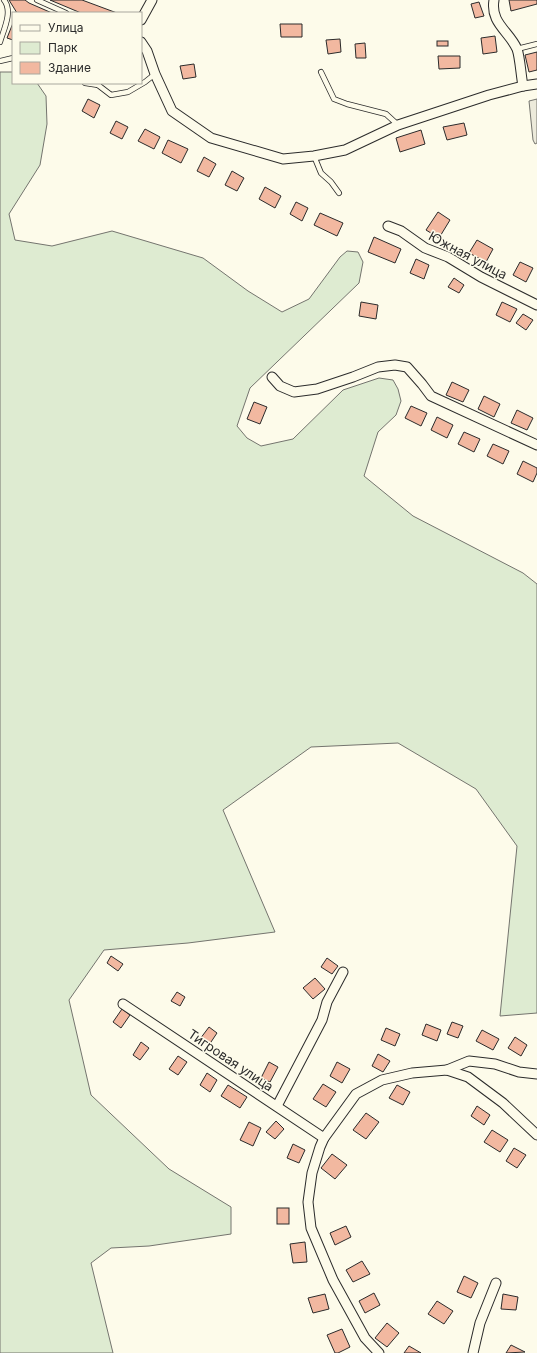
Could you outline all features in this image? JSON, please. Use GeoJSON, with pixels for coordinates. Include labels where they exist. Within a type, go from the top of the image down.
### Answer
{"type":"FeatureCollection","features":[{"type":"Feature","properties":{"kind":"street"},"geometry":{"type":"LineString","coordinates":[[142,18],[152,0]]}},
{"type":"Feature","properties":{"kind":"street"},"geometry":{"type":"LineString","coordinates":[[494,0],[494,12],[498,23],[517,49],[523,86]]}},
{"type":"Feature","properties":{"kind":"street"},"geometry":{"type":"LineString","coordinates":[[142,43],[147,50],[155,74],[172,111],[211,138],[283,159],[314,156],[345,150],[398,124],[489,95],[537,84]]}},
{"type":"Feature","properties":{"kind":"street","name":"Южная улица"},"geometry":{"type":"LineString","coordinates":[[388,226],[401,231],[425,248],[448,257],[481,277],[537,305]]}},
{"type":"Feature","properties":{"kind":"street"},"geometry":{"type":"LineString","coordinates":[[272,377],[280,386],[294,392],[317,389],[378,367],[395,365],[407,367],[431,396],[537,445]]}},
{"type":"Feature","properties":{"kind":"street"},"geometry":{"type":"LineString","coordinates":[[277,1106],[322,1020],[327,1002],[343,972]]}},
{"type":"Feature","properties":{"kind":"street","name":"Тигровая улица"},"geometry":{"type":"LineString","coordinates":[[123,1004],[324,1138]]}},
{"type":"Feature","properties":{"kind":"street"},"geometry":{"type":"LineString","coordinates":[[379,1353],[365,1338],[349,1311],[333,1280],[311,1228],[308,1202],[312,1173],[324,1138],[356,1094],[382,1080],[412,1073],[447,1070],[469,1061],[495,1064],[519,1072],[537,1074]]}},
{"type":"Feature","properties":{"kind":"street"},"geometry":{"type":"LineString","coordinates":[[447,1070],[468,1077],[503,1102],[537,1135]]}},
{"type":"Feature","properties":{"kind":"street"},"geometry":{"type":"LineString","coordinates":[[473,1353],[480,1324],[496,1283]]}},
{"type":"Feature","properties":{"kind":"lane"},"geometry":{"type":"LineString","coordinates":[[0,42],[10,15],[4,0]]}},
{"type":"Feature","properties":{"kind":"lane"},"geometry":{"type":"LineString","coordinates":[[37,0],[64,12]]}},
{"type":"Feature","properties":{"kind":"lane"},"geometry":{"type":"LineString","coordinates":[[517,49],[537,44]]}},
{"type":"Feature","properties":{"kind":"lane"},"geometry":{"type":"LineString","coordinates":[[0,61],[12,58]]}},
{"type":"Feature","properties":{"kind":"lane"},"geometry":{"type":"LineString","coordinates":[[321,72],[334,99],[347,104],[386,114],[398,124]]}},
{"type":"Feature","properties":{"kind":"lane"},"geometry":{"type":"LineString","coordinates":[[142,83],[155,74]]}},
{"type":"Feature","properties":{"kind":"lane"},"geometry":{"type":"LineString","coordinates":[[98,84],[111,95],[128,92],[141,84]]}},
{"type":"Feature","properties":{"kind":"lane"},"geometry":{"type":"LineString","coordinates":[[314,156],[321,173],[331,182],[339,193]]}},
{"type":"Feature","properties":{"kind":"green space"},"geometry":{"type":"Polygon","coordinates":[[[0,72],[12,72],[12,84],[38,84],[46,96],[47,124],[40,165],[9,214],[15,240],[52,246],[112,231],[203,258],[248,291],[282,312],[309,299],[340,257],[347,251],[358,252],[363,262],[359,283],[250,388],[237,426],[247,438],[261,446],[293,439],[343,390],[379,378],[393,380],[398,389],[401,401],[396,415],[378,432],[364,476],[413,516],[523,573],[537,584],[537,1013],[500,1016],[517,846],[476,789],[398,743],[311,747],[223,810],[275,932],[188,943],[104,950],[69,1000],[91,1095],[169,1169],[231,1207],[231,1234],[149,1246],[111,1248],[91,1263],[113,1353],[0,1353],[0,72]]]}},
{"type":"Feature","properties":{"kind":"shaded area"},"geometry":{"type":"Polygon","coordinates":[[[537,99],[537,143],[535,144],[533,140],[529,101],[537,99]]]}},
{"type":"Feature","properties":{"kind":"building"},"geometry":{"type":"Polygon","coordinates":[[[9,0],[25,0],[50,12],[16,12],[9,0]]]}},
{"type":"Feature","properties":{"kind":"building"},"geometry":{"type":"Polygon","coordinates":[[[50,0],[82,0],[114,12],[79,12],[50,0]]]}},
{"type":"Feature","properties":{"kind":"building"},"geometry":{"type":"Polygon","coordinates":[[[509,0],[537,0],[537,4],[511,11],[509,0]]]}},
{"type":"Feature","properties":{"kind":"building"},"geometry":{"type":"Polygon","coordinates":[[[479,2],[484,16],[475,18],[471,4],[479,2]]]}},
{"type":"Feature","properties":{"kind":"building"},"geometry":{"type":"Polygon","coordinates":[[[280,24],[302,24],[302,37],[281,37],[280,24]]]}},
{"type":"Feature","properties":{"kind":"building"},"geometry":{"type":"Polygon","coordinates":[[[12,26],[12,40],[7,38],[12,26]]]}},
{"type":"Feature","properties":{"kind":"building"},"geometry":{"type":"Polygon","coordinates":[[[495,36],[497,52],[483,54],[481,38],[495,36]]]}},
{"type":"Feature","properties":{"kind":"building"},"geometry":{"type":"Polygon","coordinates":[[[340,39],[341,52],[328,54],[326,40],[340,39]]]}},
{"type":"Feature","properties":{"kind":"building"},"geometry":{"type":"Polygon","coordinates":[[[437,41],[448,41],[448,46],[437,46],[437,41]]]}},
{"type":"Feature","properties":{"kind":"building"},"geometry":{"type":"Polygon","coordinates":[[[365,43],[366,58],[356,58],[355,44],[365,43]]]}},
{"type":"Feature","properties":{"kind":"building"},"geometry":{"type":"Polygon","coordinates":[[[537,52],[537,70],[529,72],[525,55],[537,52]]]}},
{"type":"Feature","properties":{"kind":"building"},"geometry":{"type":"Polygon","coordinates":[[[438,56],[460,56],[460,68],[439,69],[438,56]]]}},
{"type":"Feature","properties":{"kind":"building"},"geometry":{"type":"Polygon","coordinates":[[[194,64],[196,77],[183,79],[180,66],[194,64]]]}},
{"type":"Feature","properties":{"kind":"building"},"geometry":{"type":"Polygon","coordinates":[[[88,99],[100,105],[94,118],[82,111],[88,99]]]}},
{"type":"Feature","properties":{"kind":"building"},"geometry":{"type":"Polygon","coordinates":[[[116,121],[128,127],[122,139],[110,133],[116,121]]]}},
{"type":"Feature","properties":{"kind":"building"},"geometry":{"type":"Polygon","coordinates":[[[464,123],[467,135],[447,140],[443,127],[464,123]]]}},
{"type":"Feature","properties":{"kind":"building"},"geometry":{"type":"Polygon","coordinates":[[[145,129],[160,137],[154,149],[138,141],[145,129]]]}},
{"type":"Feature","properties":{"kind":"building"},"geometry":{"type":"Polygon","coordinates":[[[421,130],[425,144],[400,152],[396,138],[421,130]]]}},
{"type":"Feature","properties":{"kind":"building"},"geometry":{"type":"Polygon","coordinates":[[[168,140],[188,149],[181,163],[162,153],[168,140]]]}},
{"type":"Feature","properties":{"kind":"building"},"geometry":{"type":"Polygon","coordinates":[[[204,157],[216,164],[209,177],[197,171],[204,157]]]}},
{"type":"Feature","properties":{"kind":"building"},"geometry":{"type":"Polygon","coordinates":[[[232,171],[244,178],[237,191],[225,185],[232,171]]]}},
{"type":"Feature","properties":{"kind":"building"},"geometry":{"type":"Polygon","coordinates":[[[265,187],[281,196],[275,208],[259,199],[265,187]]]}},
{"type":"Feature","properties":{"kind":"building"},"geometry":{"type":"Polygon","coordinates":[[[296,202],[308,208],[302,221],[290,214],[296,202]]]}},
{"type":"Feature","properties":{"kind":"building"},"geometry":{"type":"Polygon","coordinates":[[[438,212],[450,220],[439,238],[426,230],[438,212]]]}},
{"type":"Feature","properties":{"kind":"building"},"geometry":{"type":"Polygon","coordinates":[[[320,213],[343,223],[337,236],[314,225],[320,213]]]}},
{"type":"Feature","properties":{"kind":"building"},"geometry":{"type":"Polygon","coordinates":[[[374,237],[401,249],[395,263],[368,252],[374,237]]]}},
{"type":"Feature","properties":{"kind":"building"},"geometry":{"type":"Polygon","coordinates":[[[477,240],[493,249],[486,262],[469,253],[477,240]]]}},
{"type":"Feature","properties":{"kind":"building"},"geometry":{"type":"Polygon","coordinates":[[[416,259],[429,265],[424,279],[410,273],[416,259]]]}},
{"type":"Feature","properties":{"kind":"building"},"geometry":{"type":"Polygon","coordinates":[[[520,262],[533,268],[526,282],[513,275],[520,262]]]}},
{"type":"Feature","properties":{"kind":"building"},"geometry":{"type":"Polygon","coordinates":[[[454,278],[464,285],[459,293],[448,287],[454,278]]]}},
{"type":"Feature","properties":{"kind":"building"},"geometry":{"type":"Polygon","coordinates":[[[361,302],[378,305],[376,319],[359,316],[361,302]]]}},
{"type":"Feature","properties":{"kind":"building"},"geometry":{"type":"Polygon","coordinates":[[[502,302],[517,309],[510,322],[496,315],[502,302]]]}},
{"type":"Feature","properties":{"kind":"building"},"geometry":{"type":"Polygon","coordinates":[[[523,314],[533,320],[526,330],[516,323],[523,314]]]}},
{"type":"Feature","properties":{"kind":"building"},"geometry":{"type":"Polygon","coordinates":[[[452,382],[469,390],[463,402],[446,395],[452,382]]]}},
{"type":"Feature","properties":{"kind":"building"},"geometry":{"type":"Polygon","coordinates":[[[484,396],[500,404],[494,417],[478,409],[484,396]]]}},
{"type":"Feature","properties":{"kind":"building"},"geometry":{"type":"Polygon","coordinates":[[[254,402],[267,407],[260,424],[247,419],[254,402]]]}},
{"type":"Feature","properties":{"kind":"building"},"geometry":{"type":"Polygon","coordinates":[[[411,406],[427,413],[421,426],[405,418],[411,406]]]}},
{"type":"Feature","properties":{"kind":"building"},"geometry":{"type":"Polygon","coordinates":[[[517,410],[533,418],[527,430],[511,423],[517,410]]]}},
{"type":"Feature","properties":{"kind":"building"},"geometry":{"type":"Polygon","coordinates":[[[437,417],[453,425],[447,438],[431,430],[437,417]]]}},
{"type":"Feature","properties":{"kind":"building"},"geometry":{"type":"Polygon","coordinates":[[[464,432],[480,439],[474,452],[458,444],[464,432]]]}},
{"type":"Feature","properties":{"kind":"building"},"geometry":{"type":"Polygon","coordinates":[[[493,444],[509,451],[503,464],[487,456],[493,444]]]}},
{"type":"Feature","properties":{"kind":"building"},"geometry":{"type":"Polygon","coordinates":[[[523,461],[537,468],[537,473],[533,482],[517,474],[523,461]]]}},
{"type":"Feature","properties":{"kind":"building"},"geometry":{"type":"Polygon","coordinates":[[[111,956],[123,964],[118,971],[107,963],[111,956]]]}},
{"type":"Feature","properties":{"kind":"building"},"geometry":{"type":"Polygon","coordinates":[[[327,958],[338,966],[332,974],[321,967],[327,958]]]}},
{"type":"Feature","properties":{"kind":"building"},"geometry":{"type":"Polygon","coordinates":[[[315,978],[325,989],[313,999],[303,988],[315,978]]]}},
{"type":"Feature","properties":{"kind":"building"},"geometry":{"type":"Polygon","coordinates":[[[177,992],[185,997],[180,1006],[171,1001],[177,992]]]}},
{"type":"Feature","properties":{"kind":"building"},"geometry":{"type":"Polygon","coordinates":[[[122,1009],[130,1015],[121,1028],[113,1022],[122,1009]]]}},
{"type":"Feature","properties":{"kind":"building"},"geometry":{"type":"Polygon","coordinates":[[[452,1022],[463,1026],[458,1038],[447,1034],[452,1022]]]}},
{"type":"Feature","properties":{"kind":"building"},"geometry":{"type":"Polygon","coordinates":[[[426,1024],[441,1030],[437,1041],[422,1035],[426,1024]]]}},
{"type":"Feature","properties":{"kind":"building"},"geometry":{"type":"Polygon","coordinates":[[[209,1027],[217,1033],[209,1045],[200,1039],[209,1027]]]}},
{"type":"Feature","properties":{"kind":"building"},"geometry":{"type":"Polygon","coordinates":[[[386,1028],[400,1034],[395,1046],[381,1040],[386,1028]]]}},
{"type":"Feature","properties":{"kind":"building"},"geometry":{"type":"Polygon","coordinates":[[[482,1030],[499,1039],[493,1050],[476,1041],[482,1030]]]}},
{"type":"Feature","properties":{"kind":"building"},"geometry":{"type":"Polygon","coordinates":[[[515,1037],[527,1045],[521,1056],[508,1048],[515,1037]]]}},
{"type":"Feature","properties":{"kind":"building"},"geometry":{"type":"Polygon","coordinates":[[[141,1042],[149,1048],[140,1060],[133,1055],[141,1042]]]}},
{"type":"Feature","properties":{"kind":"building"},"geometry":{"type":"Polygon","coordinates":[[[378,1054],[390,1061],[383,1072],[372,1066],[378,1054]]]}},
{"type":"Feature","properties":{"kind":"building"},"geometry":{"type":"Polygon","coordinates":[[[178,1056],[187,1062],[178,1075],[169,1069],[178,1056]]]}},
{"type":"Feature","properties":{"kind":"building"},"geometry":{"type":"Polygon","coordinates":[[[269,1062],[278,1067],[270,1082],[261,1078],[269,1062]]]}},
{"type":"Feature","properties":{"kind":"building"},"geometry":{"type":"Polygon","coordinates":[[[337,1062],[350,1069],[342,1083],[330,1076],[337,1062]]]}},
{"type":"Feature","properties":{"kind":"building"},"geometry":{"type":"Polygon","coordinates":[[[207,1073],[217,1080],[210,1092],[200,1085],[207,1073]]]}},
{"type":"Feature","properties":{"kind":"building"},"geometry":{"type":"Polygon","coordinates":[[[323,1084],[336,1092],[326,1107],[313,1099],[323,1084]]]}},
{"type":"Feature","properties":{"kind":"building"},"geometry":{"type":"Polygon","coordinates":[[[228,1085],[247,1097],[240,1108],[221,1096],[228,1085]]]}},
{"type":"Feature","properties":{"kind":"building"},"geometry":{"type":"Polygon","coordinates":[[[397,1085],[410,1092],[403,1105],[389,1098],[397,1085]]]}},
{"type":"Feature","properties":{"kind":"building"},"geometry":{"type":"Polygon","coordinates":[[[477,1106],[490,1115],[484,1125],[471,1116],[477,1106]]]}},
{"type":"Feature","properties":{"kind":"building"},"geometry":{"type":"Polygon","coordinates":[[[366,1113],[379,1122],[366,1139],[353,1130],[366,1113]]]}},
{"type":"Feature","properties":{"kind":"building"},"geometry":{"type":"Polygon","coordinates":[[[276,1121],[284,1129],[275,1139],[266,1132],[276,1121]]]}},
{"type":"Feature","properties":{"kind":"building"},"geometry":{"type":"Polygon","coordinates":[[[249,1122],[261,1128],[253,1146],[240,1140],[249,1122]]]}},
{"type":"Feature","properties":{"kind":"building"},"geometry":{"type":"Polygon","coordinates":[[[492,1130],[508,1140],[500,1152],[484,1142],[492,1130]]]}},
{"type":"Feature","properties":{"kind":"building"},"geometry":{"type":"Polygon","coordinates":[[[293,1144],[305,1150],[299,1163],[287,1158],[293,1144]]]}},
{"type":"Feature","properties":{"kind":"building"},"geometry":{"type":"Polygon","coordinates":[[[514,1148],[526,1155],[517,1168],[506,1161],[514,1148]]]}},
{"type":"Feature","properties":{"kind":"building"},"geometry":{"type":"Polygon","coordinates":[[[332,1154],[347,1165],[335,1179],[321,1168],[332,1154]]]}},
{"type":"Feature","properties":{"kind":"building"},"geometry":{"type":"Polygon","coordinates":[[[277,1208],[289,1208],[289,1224],[277,1224],[277,1208]]]}},
{"type":"Feature","properties":{"kind":"building"},"geometry":{"type":"Polygon","coordinates":[[[346,1226],[351,1237],[335,1245],[330,1233],[346,1226]]]}},
{"type":"Feature","properties":{"kind":"building"},"geometry":{"type":"Polygon","coordinates":[[[305,1242],[307,1262],[293,1263],[290,1244],[305,1242]]]}},
{"type":"Feature","properties":{"kind":"building"},"geometry":{"type":"Polygon","coordinates":[[[362,1261],[370,1274],[353,1282],[346,1270],[362,1261]]]}},
{"type":"Feature","properties":{"kind":"building"},"geometry":{"type":"Polygon","coordinates":[[[464,1276],[478,1283],[471,1298],[457,1292],[464,1276]]]}},
{"type":"Feature","properties":{"kind":"building"},"geometry":{"type":"Polygon","coordinates":[[[374,1293],[380,1305],[365,1313],[359,1301],[374,1293]]]}},
{"type":"Feature","properties":{"kind":"building"},"geometry":{"type":"Polygon","coordinates":[[[325,1294],[329,1309],[313,1313],[308,1298],[325,1294]]]}},
{"type":"Feature","properties":{"kind":"building"},"geometry":{"type":"Polygon","coordinates":[[[503,1294],[518,1297],[516,1310],[501,1309],[503,1294]]]}},
{"type":"Feature","properties":{"kind":"building"},"geometry":{"type":"Polygon","coordinates":[[[437,1301],[453,1311],[444,1324],[428,1314],[437,1301]]]}},
{"type":"Feature","properties":{"kind":"building"},"geometry":{"type":"Polygon","coordinates":[[[387,1323],[399,1333],[387,1347],[375,1338],[387,1323]]]}},
{"type":"Feature","properties":{"kind":"building"},"geometry":{"type":"Polygon","coordinates":[[[342,1329],[350,1347],[335,1353],[327,1335],[342,1329]]]}},
{"type":"Feature","properties":{"kind":"building"},"geometry":{"type":"Polygon","coordinates":[[[511,1345],[525,1352],[506,1353],[511,1345]]]}},
{"type":"Feature","properties":{"kind":"building"},"geometry":{"type":"Polygon","coordinates":[[[409,1346],[421,1353],[404,1353],[409,1346]]]}}]}
